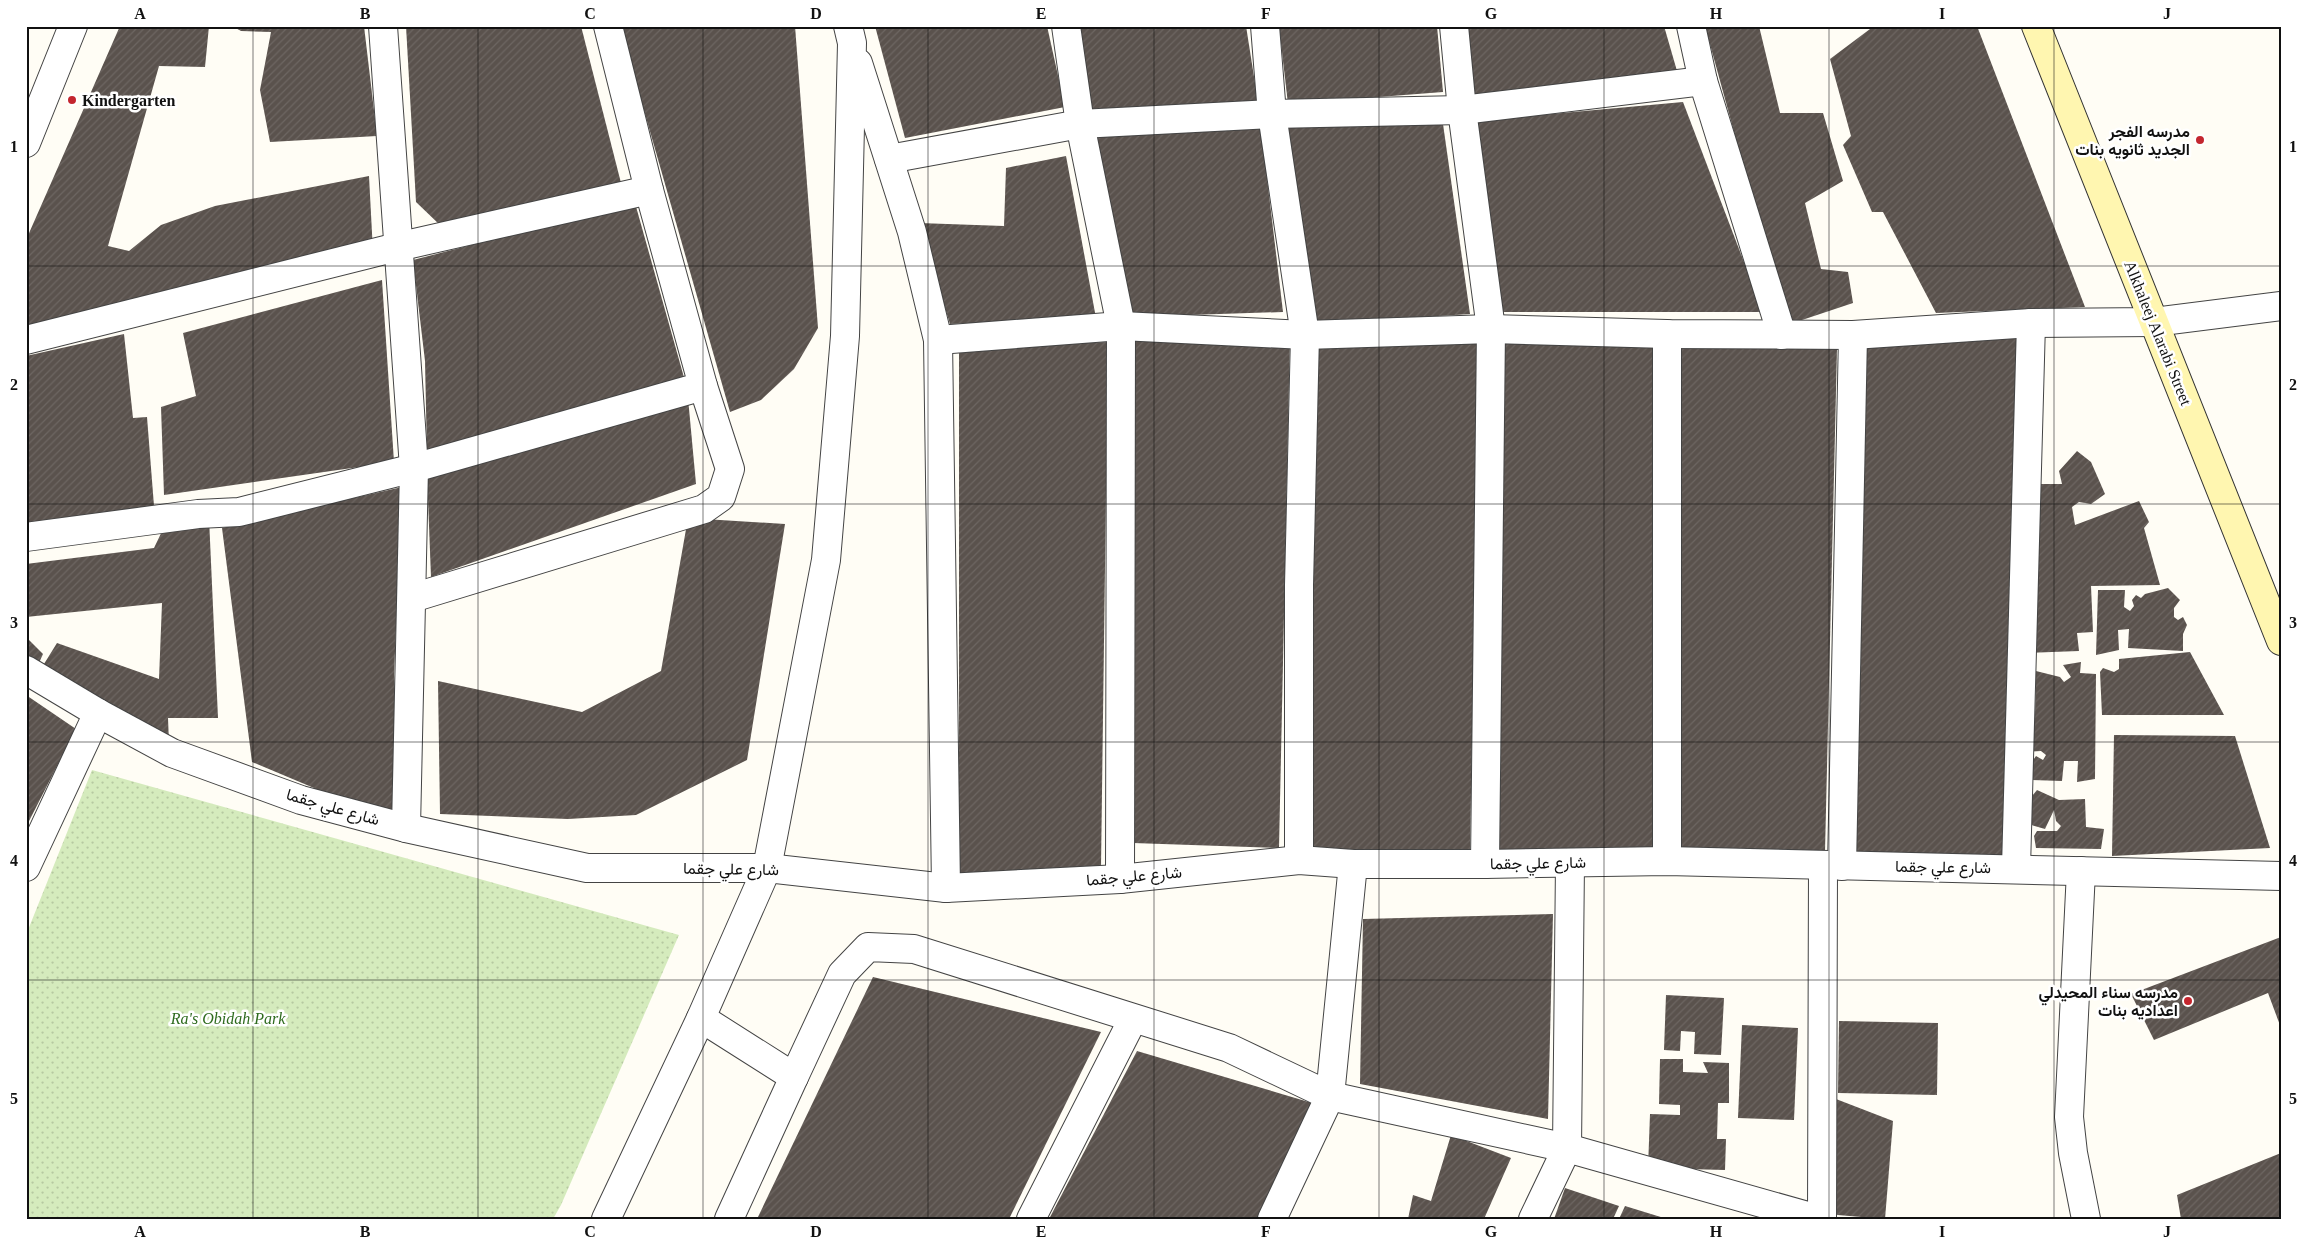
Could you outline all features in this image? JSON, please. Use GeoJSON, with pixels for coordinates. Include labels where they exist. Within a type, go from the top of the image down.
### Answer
{"type":"FeatureCollection","features":[{"type":"Feature","properties":{"kind":"main road","name":"Alkhaleej Alarabi Street"},"geometry":{"type":"LineString","coordinates":[[2036,26],[2281,640]]}},
{"type":"Feature","properties":{"kind":"street"},"geometry":{"type":"LineString","coordinates":[[26,144],[73,26]]}},
{"type":"Feature","properties":{"kind":"street"},"geometry":{"type":"LineString","coordinates":[[383,26],[414,468],[406,828]]}},
{"type":"Feature","properties":{"kind":"street"},"geometry":{"type":"LineString","coordinates":[[412,598],[704,509],[721,497],[730,469],[703,386],[649,190],[608,26]]}},
{"type":"Feature","properties":{"kind":"street"},"geometry":{"type":"LineString","coordinates":[[1066,26],[1080,124],[1121,326],[1120,879]]}},
{"type":"Feature","properties":{"kind":"street"},"geometry":{"type":"LineString","coordinates":[[1265,26],[1272,114],[1305,335],[1299,585],[1299,860]]}},
{"type":"Feature","properties":{"kind":"street"},"geometry":{"type":"LineString","coordinates":[[1454,26],[1462,110],[1491,329],[1485,864]]}},
{"type":"Feature","properties":{"kind":"street"},"geometry":{"type":"LineString","coordinates":[[1691,26],[1703,81],[1782,335]]}},
{"type":"Feature","properties":{"kind":"street"},"geometry":{"type":"LineString","coordinates":[[850,34],[912,232],[938,340],[946,888]]}},
{"type":"Feature","properties":{"kind":"street"},"geometry":{"type":"LineString","coordinates":[[606,1219],[702,1018],[767,868],[826,560],[845,336],[850,34]]}},
{"type":"Feature","properties":{"kind":"street"},"geometry":{"type":"LineString","coordinates":[[889,159],[1080,124],[1272,114],[1462,110],[1703,81]]}},
{"type":"Feature","properties":{"kind":"street"},"geometry":{"type":"LineString","coordinates":[[26,340],[397,247],[649,190]]}},
{"type":"Feature","properties":{"kind":"street"},"geometry":{"type":"LineString","coordinates":[[938,340],[1121,326],[1305,335],[1491,329],[1667,334],[1852,335],[2031,323],[2154,322],[2281,306]]}},
{"type":"Feature","properties":{"kind":"street"},"geometry":{"type":"LineString","coordinates":[[2016,868],[2031,323]]}},
{"type":"Feature","properties":{"kind":"street"},"geometry":{"type":"LineString","coordinates":[[1667,334],[1667,861]]}},
{"type":"Feature","properties":{"kind":"street"},"geometry":{"type":"LineString","coordinates":[[729,1219],[842,974],[868,947],[914,949],[1229,1048],[1330,1096],[1567,1148],[1820,1219],[1852,335]]}},
{"type":"Feature","properties":{"kind":"street"},"geometry":{"type":"LineString","coordinates":[[26,537],[198,514],[239,512],[414,468],[703,386]]}},
{"type":"Feature","properties":{"kind":"street","name":"شارع علي جقما"},"geometry":{"type":"LineString","coordinates":[[26,670],[98,713],[172,753],[302,800],[406,828],[587,868],[767,868],[946,888],[1120,879],[1299,860],[1353,864],[1667,861],[1833,866],[2016,868],[2281,876]]}},
{"type":"Feature","properties":{"kind":"street"},"geometry":{"type":"LineString","coordinates":[[26,867],[98,713]]}},
{"type":"Feature","properties":{"kind":"street"},"geometry":{"type":"LineString","coordinates":[[1533,1219],[1567,1148],[1570,863]]}},
{"type":"Feature","properties":{"kind":"street"},"geometry":{"type":"LineString","coordinates":[[1272,1219],[1330,1096],[1353,864]]}},
{"type":"Feature","properties":{"kind":"street"},"geometry":{"type":"LineString","coordinates":[[2081,871],[2069,1116],[2073,1153],[2086,1219]]}},
{"type":"Feature","properties":{"kind":"street"},"geometry":{"type":"LineString","coordinates":[[702,1018],[794,1077]]}},
{"type":"Feature","properties":{"kind":"street"},"geometry":{"type":"LineString","coordinates":[[1031,1219],[1133,1019]]}},
{"type":"Feature","properties":{"kind":"green space","name":"Ra's Obidah Park"},"geometry":{"type":"Polygon","coordinates":[[[92,770],[679,935],[561,1205],[553,1219],[26,1219],[26,935],[92,770]]]}},
{"type":"Feature","properties":{"kind":"building"},"geometry":{"type":"Polygon","coordinates":[[[120,26],[209,26],[205,67],[159,66],[108,246],[129,251],[161,225],[215,206],[369,176],[373,252],[26,328],[26,240],[120,26]]]}},
{"type":"Feature","properties":{"kind":"building"},"geometry":{"type":"Polygon","coordinates":[[[232,26],[364,26],[377,136],[270,142],[260,90],[271,32],[241,31],[232,26]]]}},
{"type":"Feature","properties":{"kind":"building"},"geometry":{"type":"Polygon","coordinates":[[[406,26],[581,26],[621,183],[441,226],[416,202],[406,26]]]}},
{"type":"Feature","properties":{"kind":"building"},"geometry":{"type":"Polygon","coordinates":[[[620,26],[795,26],[818,328],[794,369],[761,400],[730,412],[620,26]]]}},
{"type":"Feature","properties":{"kind":"building"},"geometry":{"type":"Polygon","coordinates":[[[875,26],[1047,26],[1065,107],[905,138],[875,26]]]}},
{"type":"Feature","properties":{"kind":"building"},"geometry":{"type":"Polygon","coordinates":[[[1077,26],[1246,26],[1258,102],[1091,109],[1077,26]]]}},
{"type":"Feature","properties":{"kind":"building"},"geometry":{"type":"Polygon","coordinates":[[[1279,26],[1437,26],[1443,92],[1288,104],[1279,26]]]}},
{"type":"Feature","properties":{"kind":"building"},"geometry":{"type":"Polygon","coordinates":[[[1464,26],[1664,26],[1677,71],[1469,97],[1464,26]]]}},
{"type":"Feature","properties":{"kind":"building"},"geometry":{"type":"Polygon","coordinates":[[[1705,26],[1759,26],[1780,113],[1823,113],[1843,181],[1805,203],[1821,269],[1848,272],[1853,303],[1787,325],[1705,26]]]}},
{"type":"Feature","properties":{"kind":"building"},"geometry":{"type":"Polygon","coordinates":[[[1874,26],[1977,26],[2085,307],[1936,313],[1883,212],[1872,212],[1843,145],[1851,136],[1830,59],[1874,26]]]}},
{"type":"Feature","properties":{"kind":"building"},"geometry":{"type":"Polygon","coordinates":[[[1683,102],[1763,312],[1502,312],[1473,121],[1683,102]]]}},
{"type":"Feature","properties":{"kind":"building"},"geometry":{"type":"Polygon","coordinates":[[[1285,123],[1443,124],[1470,314],[1313,324],[1285,123]]]}},
{"type":"Feature","properties":{"kind":"building"},"geometry":{"type":"Polygon","coordinates":[[[1261,128],[1283,312],[1129,317],[1091,129],[1261,128]]]}},
{"type":"Feature","properties":{"kind":"building"},"geometry":{"type":"Polygon","coordinates":[[[1066,156],[1096,318],[950,324],[919,223],[1004,226],[1006,168],[1066,156]]]}},
{"type":"Feature","properties":{"kind":"building"},"geometry":{"type":"Polygon","coordinates":[[[635,203],[685,381],[427,455],[425,361],[413,260],[635,203]]]}},
{"type":"Feature","properties":{"kind":"building"},"geometry":{"type":"Polygon","coordinates":[[[382,280],[394,462],[164,495],[161,407],[196,396],[183,333],[382,280]]]}},
{"type":"Feature","properties":{"kind":"building"},"geometry":{"type":"Polygon","coordinates":[[[2021,333],[2005,860],[1853,854],[1862,344],[2021,333]]]}},
{"type":"Feature","properties":{"kind":"building"},"geometry":{"type":"Polygon","coordinates":[[[124,334],[133,418],[147,417],[154,506],[26,527],[26,356],[124,334]]]}},
{"type":"Feature","properties":{"kind":"building"},"geometry":{"type":"Polygon","coordinates":[[[1290,337],[1279,848],[1133,843],[1130,338],[1290,337]]]}},
{"type":"Feature","properties":{"kind":"building"},"geometry":{"type":"Polygon","coordinates":[[[1501,339],[1657,344],[1659,852],[1496,852],[1501,339]]]}},
{"type":"Feature","properties":{"kind":"building"},"geometry":{"type":"Polygon","coordinates":[[[1314,340],[1479,344],[1470,849],[1310,853],[1314,340]]]}},
{"type":"Feature","properties":{"kind":"building"},"geometry":{"type":"Polygon","coordinates":[[[1108,342],[1101,867],[959,878],[959,347],[1108,342]]]}},
{"type":"Feature","properties":{"kind":"building"},"geometry":{"type":"Polygon","coordinates":[[[1681,344],[1837,349],[1825,851],[1680,848],[1681,344]]]}},
{"type":"Feature","properties":{"kind":"building"},"geometry":{"type":"Polygon","coordinates":[[[688,398],[696,484],[431,577],[427,474],[688,398]]]}},
{"type":"Feature","properties":{"kind":"building"},"geometry":{"type":"Polygon","coordinates":[[[2077,451],[2091,462],[2105,494],[2091,504],[2079,502],[2072,507],[2075,525],[2139,501],[2149,522],[2144,528],[2160,585],[2091,586],[2093,632],[2077,633],[2079,651],[2026,653],[2033,484],[2062,484],[2059,471],[2077,451]]]}},
{"type":"Feature","properties":{"kind":"building"},"geometry":{"type":"Polygon","coordinates":[[[402,487],[394,675],[401,818],[317,798],[314,788],[252,762],[222,528],[402,487]]]}},
{"type":"Feature","properties":{"kind":"building"},"geometry":{"type":"Polygon","coordinates":[[[209,518],[218,718],[168,718],[169,743],[39,672],[57,643],[159,679],[162,603],[26,617],[26,564],[154,548],[165,525],[209,518]]]}},
{"type":"Feature","properties":{"kind":"building"},"geometry":{"type":"Polygon","coordinates":[[[688,518],[785,524],[747,760],[636,815],[568,819],[440,814],[438,681],[582,712],[661,671],[688,518]]]}},
{"type":"Feature","properties":{"kind":"building"},"geometry":{"type":"Polygon","coordinates":[[[2168,588],[2180,600],[2174,608],[2174,617],[2178,620],[2183,617],[2187,625],[2183,634],[2183,651],[2128,648],[2129,629],[2118,630],[2119,650],[2096,655],[2098,590],[2125,590],[2124,607],[2130,611],[2134,606],[2132,600],[2136,595],[2141,598],[2145,594],[2168,588]]]}},
{"type":"Feature","properties":{"kind":"building"},"geometry":{"type":"Polygon","coordinates":[[[26,637],[43,654],[34,674],[26,669],[26,637]]]}},
{"type":"Feature","properties":{"kind":"building"},"geometry":{"type":"Polygon","coordinates":[[[2190,652],[2224,715],[2102,715],[2100,672],[2103,668],[2114,672],[2119,669],[2119,659],[2190,652]]]}},
{"type":"Feature","properties":{"kind":"building"},"geometry":{"type":"Polygon","coordinates":[[[2081,662],[2080,673],[2096,674],[2095,779],[2077,782],[2078,761],[2064,761],[2062,781],[2032,780],[2029,766],[2036,756],[2043,760],[2046,755],[2041,751],[2025,752],[2025,717],[2035,715],[2036,671],[2060,677],[2064,682],[2071,677],[2063,665],[2081,662]]]}},
{"type":"Feature","properties":{"kind":"building"},"geometry":{"type":"Polygon","coordinates":[[[26,695],[76,729],[26,827],[26,695]]]}},
{"type":"Feature","properties":{"kind":"building"},"geometry":{"type":"Polygon","coordinates":[[[2114,735],[2235,736],[2270,848],[2112,856],[2114,735]]]}},
{"type":"Feature","properties":{"kind":"building"},"geometry":{"type":"Polygon","coordinates":[[[2037,790],[2059,800],[2085,799],[2086,827],[2104,829],[2101,849],[2036,848],[2034,836],[2037,831],[2057,831],[2061,826],[2056,821],[2054,810],[2045,829],[2028,824],[2032,796],[2037,790]]]}},
{"type":"Feature","properties":{"kind":"building"},"geometry":{"type":"Polygon","coordinates":[[[1553,914],[1548,1119],[1360,1084],[1363,919],[1553,914]]]}},
{"type":"Feature","properties":{"kind":"building"},"geometry":{"type":"Polygon","coordinates":[[[2281,937],[2281,1028],[2268,993],[2154,1040],[2131,994],[2281,937]]]}},
{"type":"Feature","properties":{"kind":"building"},"geometry":{"type":"Polygon","coordinates":[[[873,977],[1101,1032],[1009,1219],[757,1219],[873,977]]]}},
{"type":"Feature","properties":{"kind":"building"},"geometry":{"type":"Polygon","coordinates":[[[1666,995],[1724,998],[1721,1055],[1694,1054],[1695,1032],[1681,1031],[1680,1051],[1664,1050],[1666,995]]]}},
{"type":"Feature","properties":{"kind":"building"},"geometry":{"type":"Polygon","coordinates":[[[1839,1021],[1938,1023],[1937,1095],[1838,1093],[1839,1021]]]}},
{"type":"Feature","properties":{"kind":"building"},"geometry":{"type":"Polygon","coordinates":[[[1742,1025],[1798,1028],[1794,1120],[1738,1118],[1742,1025]]]}},
{"type":"Feature","properties":{"kind":"building"},"geometry":{"type":"Polygon","coordinates":[[[1137,1051],[1312,1103],[1258,1219],[1049,1219],[1137,1051]]]}},
{"type":"Feature","properties":{"kind":"building"},"geometry":{"type":"Polygon","coordinates":[[[1660,1059],[1683,1059],[1683,1072],[1708,1073],[1703,1062],[1729,1063],[1729,1103],[1718,1103],[1717,1139],[1726,1139],[1725,1170],[1648,1168],[1650,1114],[1680,1115],[1680,1105],[1659,1104],[1660,1059]]]}},
{"type":"Feature","properties":{"kind":"building"},"geometry":{"type":"Polygon","coordinates":[[[1836,1099],[1893,1121],[1885,1219],[1826,1214],[1836,1099]]]}},
{"type":"Feature","properties":{"kind":"building"},"geometry":{"type":"Polygon","coordinates":[[[1451,1135],[1511,1158],[1484,1219],[1408,1219],[1413,1195],[1431,1201],[1451,1135]]]}},
{"type":"Feature","properties":{"kind":"building"},"geometry":{"type":"Polygon","coordinates":[[[2281,1153],[2281,1219],[2181,1219],[2177,1195],[2281,1153]]]}},
{"type":"Feature","properties":{"kind":"building"},"geometry":{"type":"Polygon","coordinates":[[[1565,1188],[1619,1206],[1613,1219],[1554,1219],[1565,1188]]]}},
{"type":"Feature","properties":{"kind":"building"},"geometry":{"type":"Polygon","coordinates":[[[1625,1206],[1664,1218],[1664,1219],[1619,1219],[1625,1206]]]}},
{"type":"Feature","properties":{"kind":"place","name":"Kindergarten"},"geometry":{"type":"Point","coordinates":[72,100]}},
{"type":"Feature","properties":{"kind":"place","name":"مدرسه الفجر الجديد ثانويه بنات"},"geometry":{"type":"Point","coordinates":[2200,140]}},
{"type":"Feature","properties":{"kind":"place","name":"مدرسه سناء المحيدلي اعداديه بنات"},"geometry":{"type":"Point","coordinates":[2188,1001]}}]}
